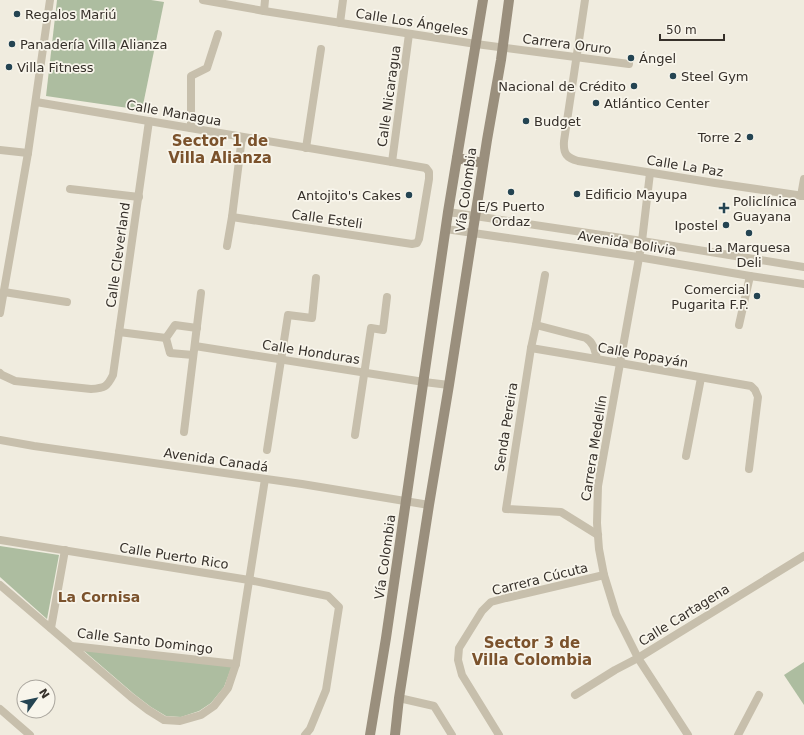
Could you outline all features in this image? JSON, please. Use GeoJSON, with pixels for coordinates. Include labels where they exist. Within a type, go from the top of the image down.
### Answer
{"type":"FeatureCollection","features":[{"type":"Feature","properties":{"kind":"main road","name":"Vía Colombia"},"geometry":{"type":"LineString","coordinates":[[370,735],[386,638],[448,212],[483,0]]}},
{"type":"Feature","properties":{"kind":"main road","name":"Vía Colombia"},"geometry":{"type":"LineString","coordinates":[[395,735],[399,698],[429,504],[450,384],[473,233],[474,216],[503,48],[509,0]]}},
{"type":"Feature","properties":{"kind":"main road"},"geometry":{"type":"LineString","coordinates":[[458,158],[483,163]]}},
{"type":"Feature","properties":{"kind":"street"},"geometry":{"type":"LineString","coordinates":[[0,313],[28,153],[50,0]]}},
{"type":"Feature","properties":{"kind":"street","name":"Calle Los Ángeles"},"geometry":{"type":"LineString","coordinates":[[203,0],[264,11],[503,48]]}},
{"type":"Feature","properties":{"kind":"street"},"geometry":{"type":"LineString","coordinates":[[264,11],[265,0]]}},
{"type":"Feature","properties":{"kind":"street"},"geometry":{"type":"LineString","coordinates":[[340,22],[343,0]]}},
{"type":"Feature","properties":{"kind":"street"},"geometry":{"type":"LineString","coordinates":[[576,57],[585,0]]}},
{"type":"Feature","properties":{"kind":"street"},"geometry":{"type":"LineString","coordinates":[[191,128],[191,76],[207,68],[218,34]]}},
{"type":"Feature","properties":{"kind":"street","name":"Calle Nicaragua"},"geometry":{"type":"LineString","coordinates":[[392,162],[409,34]]}},
{"type":"Feature","properties":{"kind":"street"},"geometry":{"type":"LineString","coordinates":[[306,148],[321,48]]}},
{"type":"Feature","properties":{"kind":"street","name":"Carrera Oruro"},"geometry":{"type":"LineString","coordinates":[[503,48],[629,64]]}},
{"type":"Feature","properties":{"kind":"street","name":"Calle La Paz"},"geometry":{"type":"LineString","coordinates":[[576,57],[563,148],[565,154],[570,159],[650,173],[803,196]]}},
{"type":"Feature","properties":{"kind":"street","name":"Calle Managua"},"geometry":{"type":"LineString","coordinates":[[36,102],[426,168],[429,172],[429,179],[417,243]]}},
{"type":"Feature","properties":{"kind":"street","name":"Calle Cleverland"},"geometry":{"type":"LineString","coordinates":[[0,373],[15,381],[91,389],[103,388],[109,383],[113,374],[149,121]]}},
{"type":"Feature","properties":{"kind":"street"},"geometry":{"type":"LineString","coordinates":[[228,246],[242,137]]}},
{"type":"Feature","properties":{"kind":"street"},"geometry":{"type":"LineString","coordinates":[[0,150],[28,153]]}},
{"type":"Feature","properties":{"kind":"street","name":"Carrera Medellín"},"geometry":{"type":"LineString","coordinates":[[650,173],[642,241],[598,486],[597,523],[599,549],[604,575],[616,614],[638,658],[688,735]]}},
{"type":"Feature","properties":{"kind":"street"},"geometry":{"type":"LineString","coordinates":[[803,196],[804,179]]}},
{"type":"Feature","properties":{"kind":"street"},"geometry":{"type":"LineString","coordinates":[[70,189],[139,197]]}},
{"type":"Feature","properties":{"kind":"street","name":"Avenida Bolivia"},"geometry":{"type":"LineString","coordinates":[[448,212],[804,267]]}},
{"type":"Feature","properties":{"kind":"street","name":"Calle Esteli"},"geometry":{"type":"LineString","coordinates":[[232,218],[412,244],[417,243]]}},
{"type":"Feature","properties":{"kind":"street","name":"Avenida Bolivia"},"geometry":{"type":"LineString","coordinates":[[446,229],[638,257],[804,284]]}},
{"type":"Feature","properties":{"kind":"street","name":"Senda Pereira"},"geometry":{"type":"LineString","coordinates":[[545,275],[531,348],[506,509],[561,512],[598,535]]}},
{"type":"Feature","properties":{"kind":"street"},"geometry":{"type":"LineString","coordinates":[[739,325],[750,276]]}},
{"type":"Feature","properties":{"kind":"street"},"geometry":{"type":"LineString","coordinates":[[267,450],[288,315],[312,318],[316,278]]}},
{"type":"Feature","properties":{"kind":"street"},"geometry":{"type":"LineString","coordinates":[[4,292],[67,302]]}},
{"type":"Feature","properties":{"kind":"street"},"geometry":{"type":"LineString","coordinates":[[184,432],[201,293]]}},
{"type":"Feature","properties":{"kind":"street"},"geometry":{"type":"LineString","coordinates":[[355,435],[371,328],[383,330],[387,298]]}},
{"type":"Feature","properties":{"kind":"street"},"geometry":{"type":"LineString","coordinates":[[166,338],[175,325],[197,328]]}},
{"type":"Feature","properties":{"kind":"street"},"geometry":{"type":"LineString","coordinates":[[536,325],[590,340],[594,346],[597,359]]}},
{"type":"Feature","properties":{"kind":"street"},"geometry":{"type":"LineString","coordinates":[[119,332],[166,338]]}},
{"type":"Feature","properties":{"kind":"street"},"geometry":{"type":"LineString","coordinates":[[166,338],[170,352],[193,355]]}},
{"type":"Feature","properties":{"kind":"street","name":"Calle Honduras"},"geometry":{"type":"LineString","coordinates":[[195,346],[424,382]]}},
{"type":"Feature","properties":{"kind":"street","name":"Calle Popayán"},"geometry":{"type":"LineString","coordinates":[[531,348],[751,386],[755,390],[758,397],[749,469]]}},
{"type":"Feature","properties":{"kind":"street"},"geometry":{"type":"LineString","coordinates":[[686,456],[701,378]]}},
{"type":"Feature","properties":{"kind":"street"},"geometry":{"type":"LineString","coordinates":[[424,382],[450,384]]}},
{"type":"Feature","properties":{"kind":"street","name":"Avenida Canadá"},"geometry":{"type":"LineString","coordinates":[[0,440],[429,504]]}},
{"type":"Feature","properties":{"kind":"street"},"geometry":{"type":"LineString","coordinates":[[72,646],[131,697],[164,720],[180,721],[201,715],[214,706],[228,688],[236,664],[265,479]]}},
{"type":"Feature","properties":{"kind":"street","name":"Calle Puerto Rico"},"geometry":{"type":"LineString","coordinates":[[0,540],[249,580],[328,596],[339,607],[326,690],[310,729],[305,735]]}},
{"type":"Feature","properties":{"kind":"street"},"geometry":{"type":"LineString","coordinates":[[51,628],[65,550]]}},
{"type":"Feature","properties":{"kind":"street","name":"Calle Cartagena"},"geometry":{"type":"LineString","coordinates":[[575,695],[804,556]]}},
{"type":"Feature","properties":{"kind":"street","name":"Carrera Cúcuta"},"geometry":{"type":"LineString","coordinates":[[500,735],[462,674],[458,660],[459,648],[482,611],[491,602],[604,575]]}},
{"type":"Feature","properties":{"kind":"street","name":"Calle Santo Domingo"},"geometry":{"type":"LineString","coordinates":[[0,585],[72,646],[236,664]]}},
{"type":"Feature","properties":{"kind":"street"},"geometry":{"type":"LineString","coordinates":[[738,735],[759,695]]}},
{"type":"Feature","properties":{"kind":"street"},"geometry":{"type":"LineString","coordinates":[[399,698],[434,706],[452,735]]}},
{"type":"Feature","properties":{"kind":"street"},"geometry":{"type":"LineString","coordinates":[[0,709],[30,735]]}},
{"type":"Feature","properties":{"kind":"green space"},"geometry":{"type":"Polygon","coordinates":[[[57,0],[151,0],[164,2],[142,110],[46,96],[57,0]]]}},
{"type":"Feature","properties":{"kind":"green space"},"geometry":{"type":"Polygon","coordinates":[[[0,546],[59,555],[47,619],[0,577],[0,546]]]}},
{"type":"Feature","properties":{"kind":"green space"},"geometry":{"type":"Polygon","coordinates":[[[83,650],[232,666],[224,687],[211,703],[199,711],[181,717],[166,716],[134,694],[83,650]]]}},
{"type":"Feature","properties":{"kind":"green space"},"geometry":{"type":"Polygon","coordinates":[[[804,662],[804,705],[784,675],[804,662]]]}},
{"type":"Feature","properties":{"kind":"place","name":"Regalos Mariú"},"geometry":{"type":"Point","coordinates":[17,14]}},
{"type":"Feature","properties":{"kind":"place","name":"Panadería Villa Alianza"},"geometry":{"type":"Point","coordinates":[12,44]}},
{"type":"Feature","properties":{"kind":"place","name":"Ángel"},"geometry":{"type":"Point","coordinates":[631,58]}},
{"type":"Feature","properties":{"kind":"place","name":"Villa Fitness"},"geometry":{"type":"Point","coordinates":[9,67]}},
{"type":"Feature","properties":{"kind":"place","name":"Steel Gym"},"geometry":{"type":"Point","coordinates":[673,76]}},
{"type":"Feature","properties":{"kind":"place","name":"Nacional de Crédito"},"geometry":{"type":"Point","coordinates":[634,86]}},
{"type":"Feature","properties":{"kind":"place","name":"Atlántico Center"},"geometry":{"type":"Point","coordinates":[596,103]}},
{"type":"Feature","properties":{"kind":"place","name":"Budget"},"geometry":{"type":"Point","coordinates":[526,121]}},
{"type":"Feature","properties":{"kind":"place","name":"Torre 2"},"geometry":{"type":"Point","coordinates":[750,137]}},
{"type":"Feature","properties":{"kind":"place","name":"E/S Puerto Ordaz"},"geometry":{"type":"Point","coordinates":[511,192]}},
{"type":"Feature","properties":{"kind":"place","name":"Edificio Mayupa"},"geometry":{"type":"Point","coordinates":[577,194]}},
{"type":"Feature","properties":{"kind":"place","name":"Antojito's Cakes"},"geometry":{"type":"Point","coordinates":[409,195]}},
{"type":"Feature","properties":{"kind":"place","name":"Policlínica Guayana"},"geometry":{"type":"Point","coordinates":[724,208]}},
{"type":"Feature","properties":{"kind":"place","name":"Ipostel"},"geometry":{"type":"Point","coordinates":[726,225]}},
{"type":"Feature","properties":{"kind":"place","name":"La Marquesa Deli"},"geometry":{"type":"Point","coordinates":[749,233]}},
{"type":"Feature","properties":{"kind":"place","name":"Comercial Pugarita F.P."},"geometry":{"type":"Point","coordinates":[757,296]}},
{"type":"Feature","properties":{"kind":"district","name":"Sector 1 de Villa Alianza"},"geometry":{"type":"Point","coordinates":[220,150]}},
{"type":"Feature","properties":{"kind":"district","name":"La Cornisa"},"geometry":{"type":"Point","coordinates":[99,597]}},
{"type":"Feature","properties":{"kind":"district","name":"Sector 3 de Villa Colombia"},"geometry":{"type":"Point","coordinates":[532,652]}}]}
